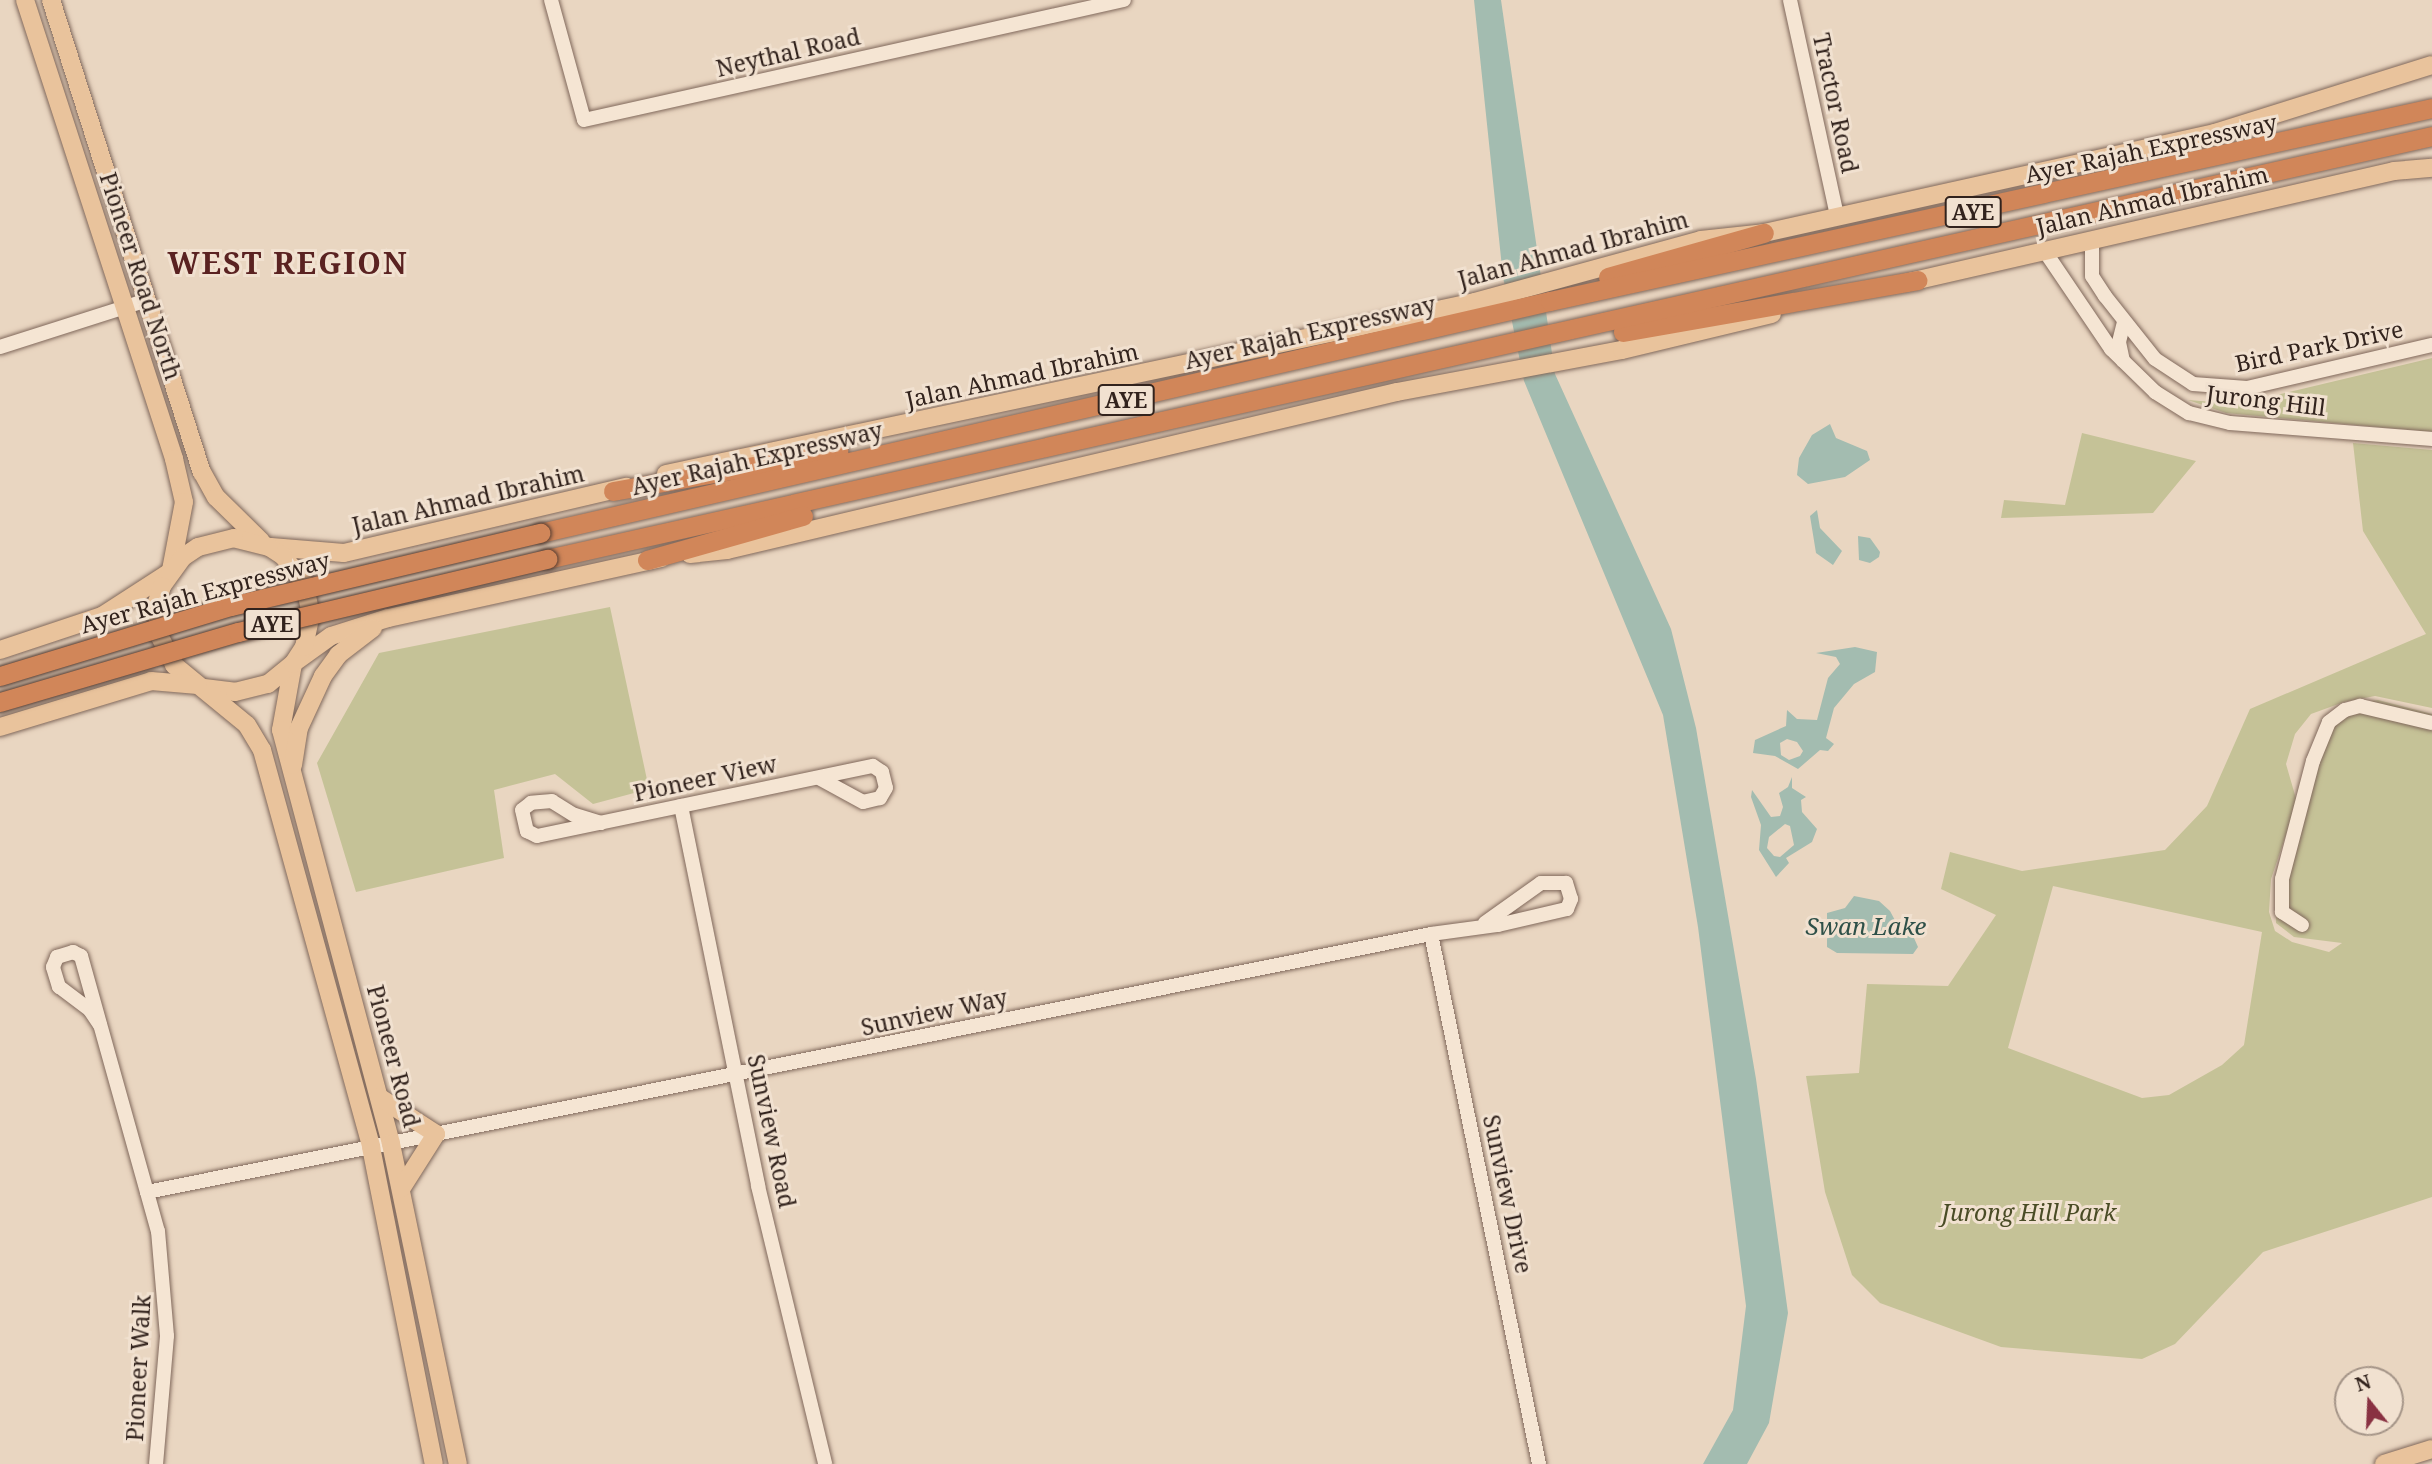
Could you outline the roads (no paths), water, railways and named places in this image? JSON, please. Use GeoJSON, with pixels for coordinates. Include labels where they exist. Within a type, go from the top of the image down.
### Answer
{"type":"FeatureCollection","features":[{"type":"Feature","properties":{"kind":"highway","name":"Ayer Rajah Expressway"},"geometry":{"type":"LineString","coordinates":[[0,676],[232,606],[540,533],[1550,301],[2396,119],[2432,108]]}},
{"type":"Feature","properties":{"kind":"highway","name":"Ayer Rajah Expressway"},"geometry":{"type":"LineString","coordinates":[[0,702],[238,632],[547,559],[841,497],[2402,145],[2432,136]]}},
{"type":"Feature","properties":{"kind":"highway"},"geometry":{"type":"LineString","coordinates":[[1550,301],[1568,289],[1764,233]]}},
{"type":"Feature","properties":{"kind":"highway"},"geometry":{"type":"LineString","coordinates":[[1570,332],[1617,333],[1917,280]]}},
{"type":"Feature","properties":{"kind":"highway"},"geometry":{"type":"LineString","coordinates":[[613,491],[860,447],[930,443]]}},
{"type":"Feature","properties":{"kind":"highway"},"geometry":{"type":"LineString","coordinates":[[646,560],[823,510],[841,497]]}},
{"type":"Feature","properties":{"kind":"main road","name":"Pioneer Road North"},"geometry":{"type":"LineString","coordinates":[[25,0],[184,502],[171,571]]}},
{"type":"Feature","properties":{"kind":"main road","name":"Pioneer Road North"},"geometry":{"type":"LineString","coordinates":[[51,0],[145,301],[202,472],[216,497],[269,547]]}},
{"type":"Feature","properties":{"kind":"main road","name":"Jalan Ahmad Ibrahim"},"geometry":{"type":"LineString","coordinates":[[269,547],[344,553],[613,491],[701,464],[1120,380],[1475,302],[1701,240],[1764,233],[2215,133],[2431,65]]}},
{"type":"Feature","properties":{"kind":"main road","name":"Jalan Ahmad Ibrahim"},"geometry":{"type":"LineString","coordinates":[[294,663],[331,636],[387,618],[646,560],[727,550],[1165,444],[1397,392],[1622,349],[2394,171],[2432,168]]}},
{"type":"Feature","properties":{"kind":"main road"},"geometry":{"type":"LineString","coordinates":[[0,650],[102,616],[171,571],[198,547],[215,540],[234,538],[269,547],[295,568],[309,598],[309,632],[294,663],[252,690],[151,681],[0,727]]}},
{"type":"Feature","properties":{"kind":"main road"},"geometry":{"type":"LineString","coordinates":[[171,571],[158,602],[159,635],[174,664],[203,687]]}},
{"type":"Feature","properties":{"kind":"main road"},"geometry":{"type":"LineString","coordinates":[[291,775],[299,728],[323,676],[338,655],[387,618]]}},
{"type":"Feature","properties":{"kind":"main road","name":"Pioneer Road"},"geometry":{"type":"LineString","coordinates":[[294,663],[281,730],[391,1144],[458,1464]]}},
{"type":"Feature","properties":{"kind":"main road","name":"Pioneer Road"},"geometry":{"type":"LineString","coordinates":[[203,687],[247,725],[262,750],[371,1147],[434,1464]]}},
{"type":"Feature","properties":{"kind":"main road"},"geometry":{"type":"LineString","coordinates":[[379,1097],[436,1134],[401,1189]]}},
{"type":"Feature","properties":{"kind":"main road"},"geometry":{"type":"LineString","coordinates":[[2384,1464],[2432,1449]]}},
{"type":"Feature","properties":{"kind":"street","name":"Neythal Road"},"geometry":{"type":"LineString","coordinates":[[551,0],[584,120],[1124,0]]}},
{"type":"Feature","properties":{"kind":"street","name":"Tractor Road"},"geometry":{"type":"LineString","coordinates":[[1790,0],[1836,216]]}},
{"type":"Feature","properties":{"kind":"street"},"geometry":{"type":"LineString","coordinates":[[2070,288],[2092,276],[2092,239]]}},
{"type":"Feature","properties":{"kind":"street","name":"Jurong Hill"},"geometry":{"type":"LineString","coordinates":[[2044,250],[2100,334],[2123,361],[2171,403],[2213,420],[2432,439]]}},
{"type":"Feature","properties":{"kind":"street","name":"Bird Park Drive"},"geometry":{"type":"LineString","coordinates":[[2092,276],[2124,322],[2172,375],[2221,390],[2246,388],[2432,345]]}},
{"type":"Feature","properties":{"kind":"street"},"geometry":{"type":"LineString","coordinates":[[0,346],[145,301]]}},
{"type":"Feature","properties":{"kind":"street"},"geometry":{"type":"LineString","coordinates":[[2100,334],[2124,322]]}},
{"type":"Feature","properties":{"kind":"street"},"geometry":{"type":"LineString","coordinates":[[2123,361],[2119,342],[2124,322]]}},
{"type":"Feature","properties":{"kind":"street"},"geometry":{"type":"LineString","coordinates":[[2302,925],[2281,912],[2282,878],[2313,761],[2329,722],[2345,710],[2360,706],[2432,723]]}},
{"type":"Feature","properties":{"kind":"street","name":"Pioneer View"},"geometry":{"type":"LineString","coordinates":[[601,822],[574,815],[552,801],[531,803],[522,810],[527,831],[533,835],[601,822],[819,778]]}},
{"type":"Feature","properties":{"kind":"street","name":"Sunview Road"},"geometry":{"type":"LineString","coordinates":[[681,806],[737,1076],[825,1464]]}},
{"type":"Feature","properties":{"kind":"street","name":"Sunview Way"},"geometry":{"type":"LineString","coordinates":[[391,1144],[1485,923],[1498,925],[1567,909],[1571,899],[1566,883],[1541,884],[1485,923]]}},
{"type":"Feature","properties":{"kind":"street","name":"Sunview Drive"},"geometry":{"type":"LineString","coordinates":[[1431,934],[1539,1464]]}},
{"type":"Feature","properties":{"kind":"street","name":"Pioneer Walk"},"geometry":{"type":"LineString","coordinates":[[100,1025],[90,1010],[60,986],[52,967],[57,957],[73,952],[81,956],[148,1192],[164,1274],[166,1323],[156,1464]]}},
{"type":"Feature","properties":{"kind":"street"},"geometry":{"type":"LineString","coordinates":[[148,1192],[391,1144]]}},
{"type":"Feature","properties":{"kind":"water"},"geometry":{"type":"Polygon","coordinates":[[[1474,0],[1501,0],[1555,374],[1671,629],[1696,728],[1756,1079],[1788,1313],[1769,1423],[1747,1464],[1703,1464],[1733,1410],[1746,1306],[1698,927],[1663,715],[1524,381],[1503,277],[1474,0]]]}},
{"type":"Feature","properties":{"kind":"water"},"geometry":{"type":"Polygon","coordinates":[[[1830,424],[1836,438],[1867,451],[1870,460],[1845,477],[1808,484],[1797,475],[1799,458],[1812,435],[1830,424]]]}},
{"type":"Feature","properties":{"kind":"water"},"geometry":{"type":"Polygon","coordinates":[[[1817,510],[1820,528],[1842,551],[1833,565],[1816,553],[1810,516],[1817,510]]]}},
{"type":"Feature","properties":{"kind":"water"},"geometry":{"type":"Polygon","coordinates":[[[1858,536],[1870,538],[1880,552],[1879,557],[1870,563],[1859,560],[1858,536]]]}},
{"type":"Feature","properties":{"kind":"water"},"geometry":{"type":"Polygon","coordinates":[[[1855,647],[1877,652],[1875,672],[1854,684],[1834,708],[1826,738],[1834,744],[1828,751],[1820,750],[1798,769],[1775,756],[1753,753],[1755,740],[1786,726],[1787,710],[1797,719],[1817,720],[1828,678],[1840,664],[1836,657],[1816,653],[1855,647]],[[1787,739],[1780,743],[1781,755],[1789,760],[1800,756],[1803,751],[1797,742],[1787,739]]]}},
{"type":"Feature","properties":{"kind":"water"},"geometry":{"type":"Polygon","coordinates":[[[1792,777],[1792,788],[1806,797],[1801,800],[1802,812],[1817,829],[1812,842],[1786,858],[1789,863],[1776,877],[1759,850],[1761,825],[1751,797],[1752,790],[1771,817],[1780,816],[1783,807],[1779,793],[1788,787],[1792,777]],[[1785,824],[1769,837],[1767,848],[1774,856],[1780,857],[1794,845],[1790,826],[1785,824]]]}},
{"type":"Feature","properties":{"kind":"water","name":"Swan Lake"},"geometry":{"type":"Polygon","coordinates":[[[1854,896],[1879,901],[1890,911],[1898,926],[1914,938],[1918,947],[1913,954],[1837,953],[1827,947],[1827,913],[1845,908],[1854,896]]]}},
{"type":"Feature","properties":{"kind":"district","name":"WEST REGION"},"geometry":{"type":"Point","coordinates":[288,263]}},
{"type":"Feature","properties":{"kind":"park label","name":"Jurong Hill Park"},"geometry":{"type":"Point","coordinates":[2029,1212]}}]}
